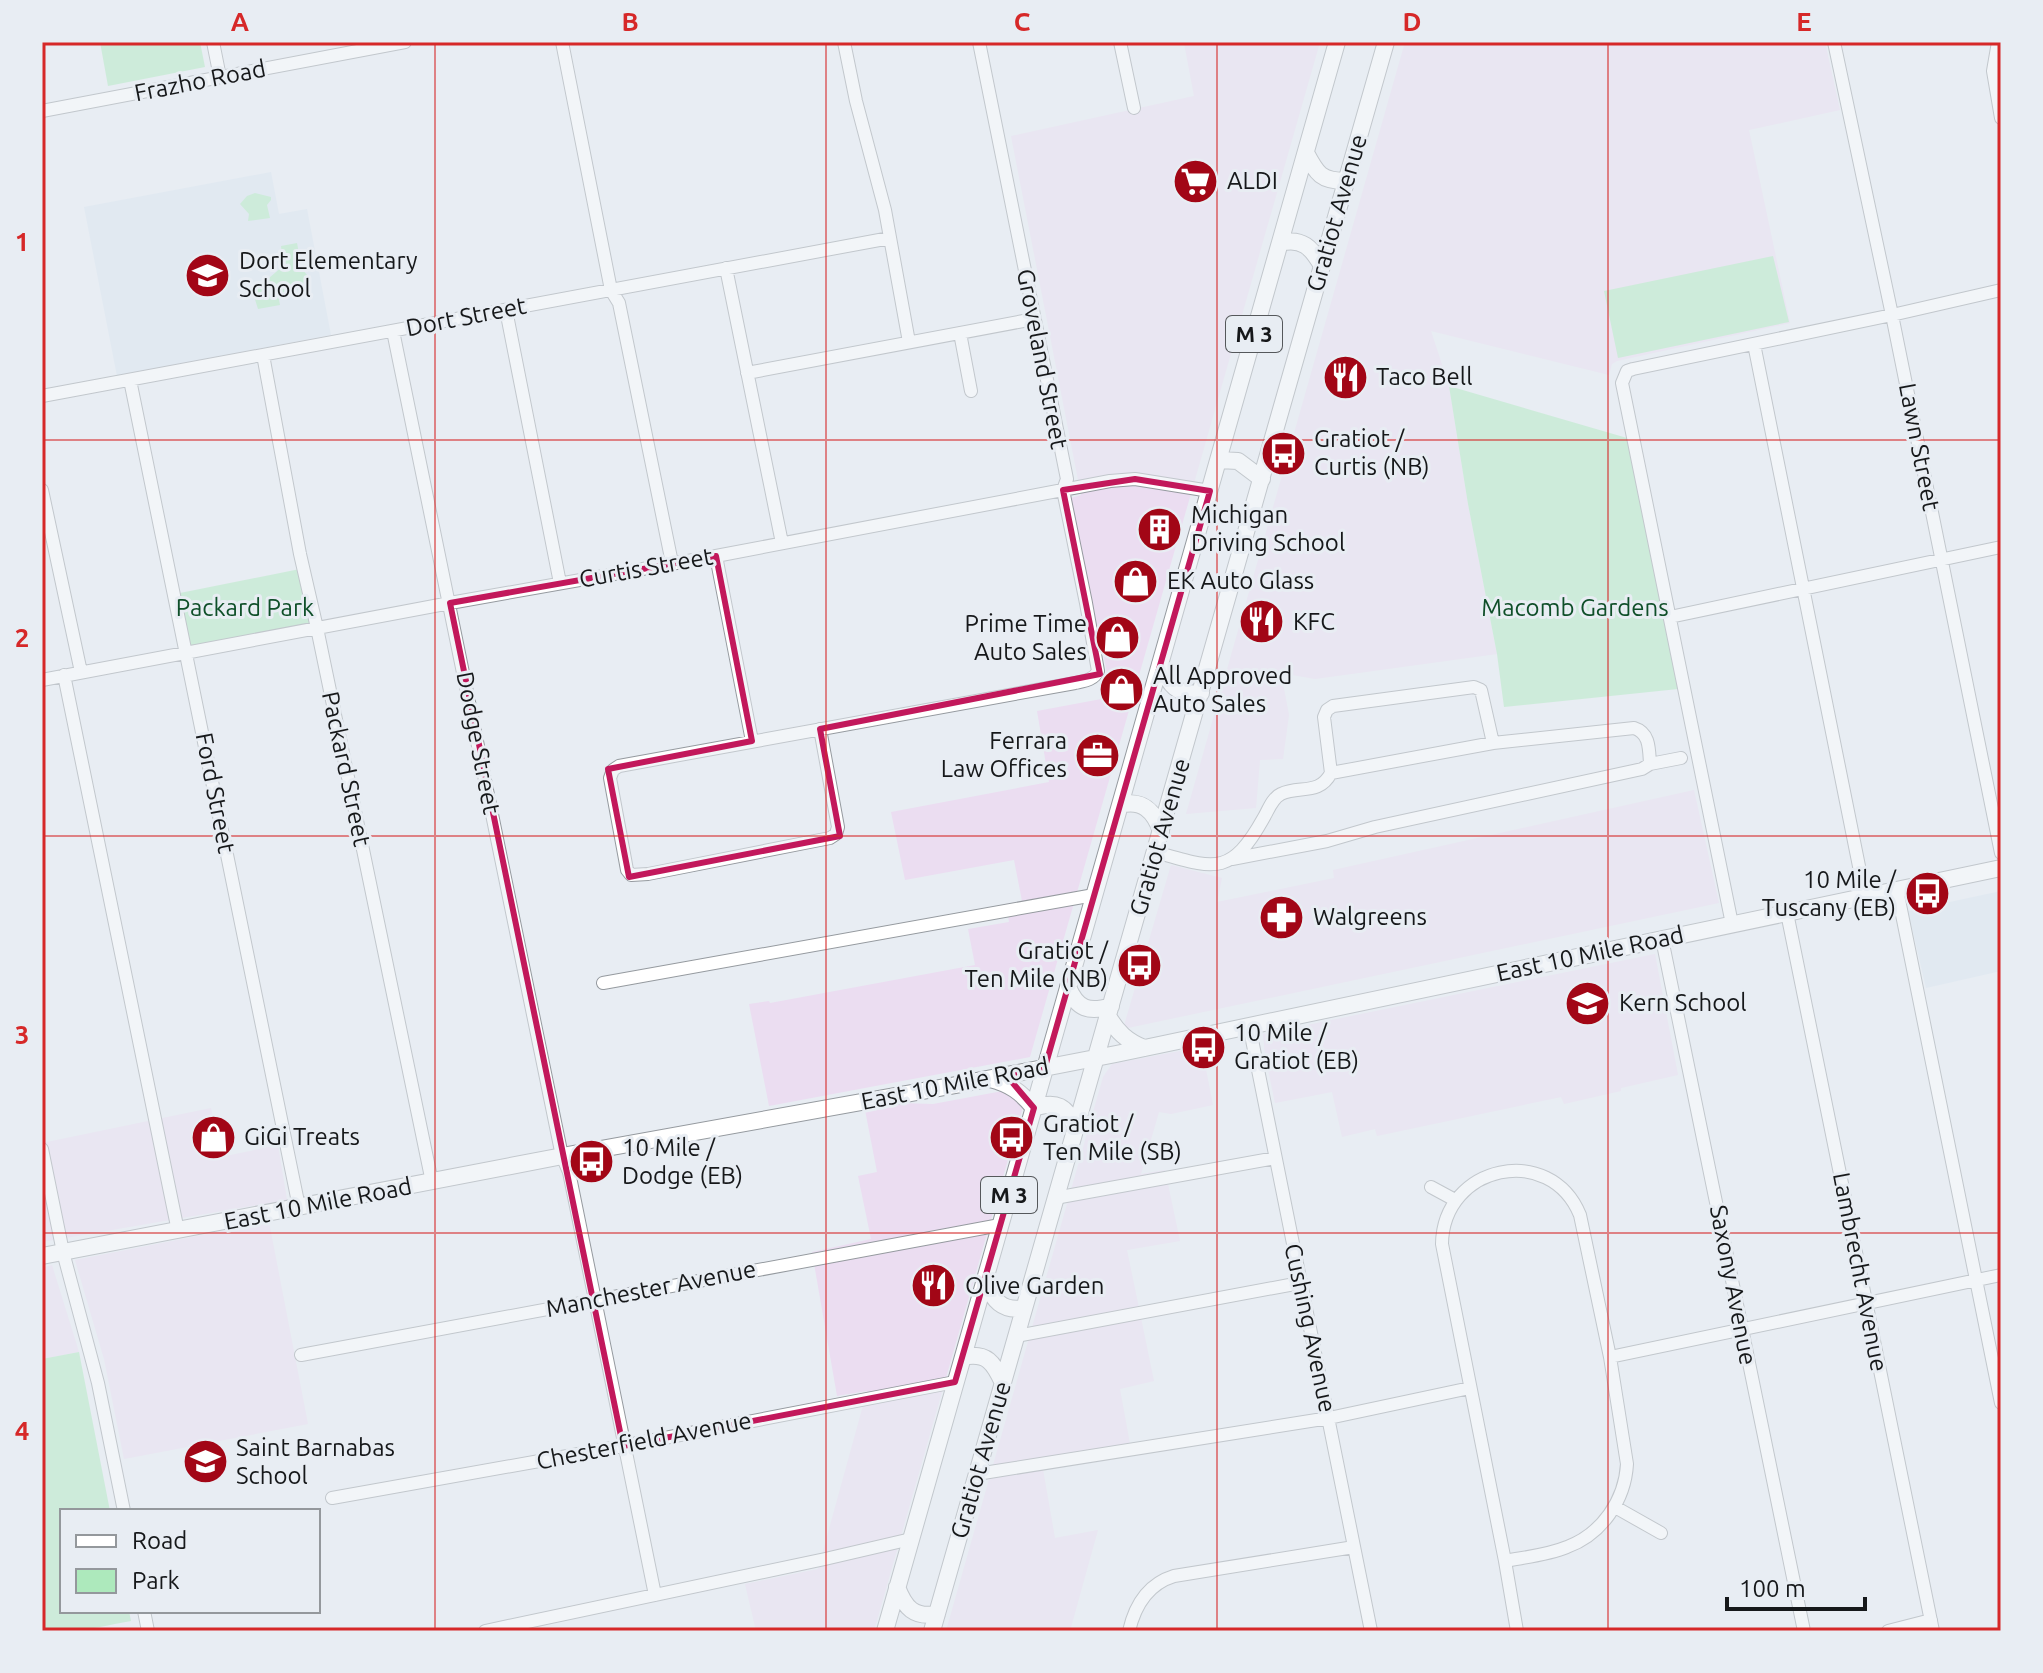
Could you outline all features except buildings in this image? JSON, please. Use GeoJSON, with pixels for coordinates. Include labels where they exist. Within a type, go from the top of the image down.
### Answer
{"type":"FeatureCollection","features":[{"type":"Feature","properties":{"kind":"main road","name":"Gratiot Avenue"},"geometry":{"type":"LineString","coordinates":[[885,1631],[1337,42]]}},
{"type":"Feature","properties":{"kind":"main road","name":"Gratiot Avenue"},"geometry":{"type":"LineString","coordinates":[[934,1623],[1386,42]]}},
{"type":"Feature","properties":{"kind":"main road"},"geometry":{"type":"LineString","coordinates":[[1306,153],[1325,179],[1346,181]]}},
{"type":"Feature","properties":{"kind":"main road"},"geometry":{"type":"LineString","coordinates":[[1280,243],[1293,241],[1306,244],[1322,266]]}},
{"type":"Feature","properties":{"kind":"main road"},"geometry":{"type":"LineString","coordinates":[[1219,460],[1238,461],[1262,479]]}},
{"type":"Feature","properties":{"kind":"main road"},"geometry":{"type":"LineString","coordinates":[[1160,664],[1171,684],[1180,691],[1201,693]]}},
{"type":"Feature","properties":{"kind":"main road"},"geometry":{"type":"LineString","coordinates":[[1120,805],[1134,803],[1145,806],[1161,831]]}},
{"type":"Feature","properties":{"kind":"main road"},"geometry":{"type":"LineString","coordinates":[[1897,890],[2001,868]]}},
{"type":"Feature","properties":{"kind":"main road","name":"East 10 Mile Road"},"geometry":{"type":"LineString","coordinates":[[42,1256],[1144,1048],[1897,890]]}},
{"type":"Feature","properties":{"kind":"main road"},"geometry":{"type":"LineString","coordinates":[[1068,987],[1076,1002],[1085,1008],[1109,1011],[1121,1035],[1144,1048]]}},
{"type":"Feature","properties":{"kind":"main road"},"geometry":{"type":"LineString","coordinates":[[985,1078],[1012,1086],[1034,1108],[1047,1105],[1061,1107],[1076,1128]]}},
{"type":"Feature","properties":{"kind":"main road"},"geometry":{"type":"LineString","coordinates":[[985,1281],[992,1297],[1000,1305],[1011,1309],[1024,1308]]}},
{"type":"Feature","properties":{"kind":"main road"},"geometry":{"type":"LineString","coordinates":[[963,1357],[984,1357],[993,1365],[1003,1383]]}},
{"type":"Feature","properties":{"kind":"main road"},"geometry":{"type":"LineString","coordinates":[[897,1587],[913,1612],[934,1623]]}},
{"type":"Feature","properties":{"kind":"street"},"geometry":{"type":"LineString","coordinates":[[213,42],[220,77]]}},
{"type":"Feature","properties":{"kind":"street","name":"Frazho Road"},"geometry":{"type":"LineString","coordinates":[[42,111],[405,42]]}},
{"type":"Feature","properties":{"kind":"street"},"geometry":{"type":"LineString","coordinates":[[562,42],[611,290],[619,303],[672,563]]}},
{"type":"Feature","properties":{"kind":"street"},"geometry":{"type":"LineString","coordinates":[[844,42],[882,200],[909,342]]}},
{"type":"Feature","properties":{"kind":"street","name":"Groveland Street"},"geometry":{"type":"LineString","coordinates":[[820,729],[1075,683],[1096,676],[1098,664],[1063,490],[1067,479],[979,42]]}},
{"type":"Feature","properties":{"kind":"street"},"geometry":{"type":"LineString","coordinates":[[1120,42],[1134,108]]}},
{"type":"Feature","properties":{"kind":"street","name":"Lawn Street"},"geometry":{"type":"LineString","coordinates":[[1834,42],[2001,853]]}},
{"type":"Feature","properties":{"kind":"street"},"geometry":{"type":"LineString","coordinates":[[1998,42],[1993,71],[2000,113]]}},
{"type":"Feature","properties":{"kind":"street","name":"Dort Street"},"geometry":{"type":"LineString","coordinates":[[42,396],[890,238]]}},
{"type":"Feature","properties":{"kind":"street"},"geometry":{"type":"LineString","coordinates":[[726,268],[782,543]]}},
{"type":"Feature","properties":{"kind":"street"},"geometry":{"type":"LineString","coordinates":[[1732,924],[1623,377],[1633,369],[2001,290]]}},
{"type":"Feature","properties":{"kind":"street"},"geometry":{"type":"LineString","coordinates":[[506,310],[560,583]]}},
{"type":"Feature","properties":{"kind":"street"},"geometry":{"type":"LineString","coordinates":[[747,373],[1034,319]]}},
{"type":"Feature","properties":{"kind":"street","name":"Dodge Street"},"geometry":{"type":"LineString","coordinates":[[393,331],[655,1595]]}},
{"type":"Feature","properties":{"kind":"street"},"geometry":{"type":"LineString","coordinates":[[960,333],[971,391]]}},
{"type":"Feature","properties":{"kind":"street"},"geometry":{"type":"LineString","coordinates":[[1754,344],[1865,896]]}},
{"type":"Feature","properties":{"kind":"street","name":"Packard Street"},"geometry":{"type":"LineString","coordinates":[[263,355],[300,554],[432,1182]]}},
{"type":"Feature","properties":{"kind":"street","name":"Ford Street"},"geometry":{"type":"LineString","coordinates":[[130,380],[299,1207]]}},
{"type":"Feature","properties":{"kind":"street","name":"Curtis Street"},"geometry":{"type":"LineString","coordinates":[[42,680],[1110,481],[1135,479],[1210,491]]}},
{"type":"Feature","properties":{"kind":"street"},"geometry":{"type":"LineString","coordinates":[[42,490],[81,672]]}},
{"type":"Feature","properties":{"kind":"street"},"geometry":{"type":"LineString","coordinates":[[1670,617],[2001,547]]}},
{"type":"Feature","properties":{"kind":"street"},"geometry":{"type":"LineString","coordinates":[[716,556],[752,741]]}},
{"type":"Feature","properties":{"kind":"street"},"geometry":{"type":"LineString","coordinates":[[64,675],[178,1231]]}},
{"type":"Feature","properties":{"kind":"street"},"geometry":{"type":"LineString","coordinates":[[1232,859],[1254,835],[1272,803],[1281,794],[1313,788],[1324,783],[1331,773],[1324,717],[1333,706],[1474,687],[1481,690],[1493,743]]}},
{"type":"Feature","properties":{"kind":"street"},"geometry":{"type":"LineString","coordinates":[[1331,773],[1493,743],[1634,728],[1642,730],[1647,736],[1650,764]]}},
{"type":"Feature","properties":{"kind":"street"},"geometry":{"type":"LineString","coordinates":[[820,729],[838,827],[834,836],[631,875],[627,870],[610,778],[613,770],[628,764],[752,741],[820,729]]}},
{"type":"Feature","properties":{"kind":"street"},"geometry":{"type":"LineString","coordinates":[[1155,852],[1196,864],[1215,865],[1681,758]]}},
{"type":"Feature","properties":{"kind":"street"},"geometry":{"type":"LineString","coordinates":[[1897,890],[2001,1403]]}},
{"type":"Feature","properties":{"kind":"street"},"geometry":{"type":"LineString","coordinates":[[603,983],[1094,895]]}},
{"type":"Feature","properties":{"kind":"street","name":"Lambrecht Avenue"},"geometry":{"type":"LineString","coordinates":[[1787,913],[1932,1626]]}},
{"type":"Feature","properties":{"kind":"street","name":"Saxony Avenue"},"geometry":{"type":"LineString","coordinates":[[1662,939],[1804,1631]]}},
{"type":"Feature","properties":{"kind":"street","name":"Cushing Avenue"},"geometry":{"type":"LineString","coordinates":[[1249,1025],[1371,1631]]}},
{"type":"Feature","properties":{"kind":"street"},"geometry":{"type":"LineString","coordinates":[[42,1149],[63,1252],[98,1383],[124,1509]]}},
{"type":"Feature","properties":{"kind":"street"},"geometry":{"type":"LineString","coordinates":[[1055,1198],[1275,1158]]}},
{"type":"Feature","properties":{"kind":"street"},"geometry":{"type":"LineString","coordinates":[[1505,1561],[1569,1547],[1594,1531],[1622,1494],[1627,1464],[1610,1357],[1583,1223],[1574,1202],[1563,1189],[1541,1175],[1524,1171],[1506,1171],[1472,1183],[1455,1200],[1442,1230],[1442,1244],[1517,1631]]}},
{"type":"Feature","properties":{"kind":"street"},"geometry":{"type":"LineString","coordinates":[[1431,1187],[1455,1200]]}},
{"type":"Feature","properties":{"kind":"street","name":"Manchester Avenue"},"geometry":{"type":"LineString","coordinates":[[301,1355],[1000,1225]]}},
{"type":"Feature","properties":{"kind":"street"},"geometry":{"type":"LineString","coordinates":[[1610,1357],[2001,1275]]}},
{"type":"Feature","properties":{"kind":"street"},"geometry":{"type":"LineString","coordinates":[[1016,1336],[1300,1283]]}},
{"type":"Feature","properties":{"kind":"street","name":"Chesterfield Avenue"},"geometry":{"type":"LineString","coordinates":[[332,1498],[955,1382]]}},
{"type":"Feature","properties":{"kind":"street"},"geometry":{"type":"LineString","coordinates":[[977,1474],[1329,1418],[1470,1388]]}},
{"type":"Feature","properties":{"kind":"street"},"geometry":{"type":"LineString","coordinates":[[1615,1507],[1661,1533]]}},
{"type":"Feature","properties":{"kind":"street"},"geometry":{"type":"LineString","coordinates":[[485,1631],[911,1539]]}},
{"type":"Feature","properties":{"kind":"street"},"geometry":{"type":"LineString","coordinates":[[1129,1631],[1142,1598],[1162,1580],[1354,1547]]}},
{"type":"Feature","properties":{"kind":"street"},"geometry":{"type":"LineString","coordinates":[[1888,1631],[1932,1626]]}},
{"type":"Feature","properties":{"kind":"highlighted area"},"geometry":{"type":"Polygon","coordinates":[[[1135,479],[1210,491],[1045,1067],[1006,1075],[1034,1108],[955,1382],[623,1446],[450,603],[716,556],[752,741],[608,769],[629,877],[840,836],[820,729],[1100,674],[1063,490],[1135,479]]]}},
{"type":"Feature","properties":{"kind":"shaded area"},"geometry":{"type":"Polygon","coordinates":[[[1320,42],[1030,1057],[769,1106],[749,1004],[770,1003],[975,965],[968,929],[1009,922],[1006,904],[1022,901],[1014,860],[905,880],[891,812],[1049,782],[1037,711],[1112,697],[1071,498],[1081,495],[1011,136],[1194,96],[1184,43],[1320,42]]]}},
{"type":"Feature","properties":{"kind":"shaded area"},"geometry":{"type":"Polygon","coordinates":[[[1405,42],[1825,42],[1840,110],[1749,130],[1790,323],[1617,361],[1612,364],[1609,375],[1431,331],[1449,386],[1497,654],[1315,679],[1281,673],[1289,715],[1283,759],[1260,760],[1256,808],[1186,814],[1405,42]]]}},
{"type":"Feature","properties":{"kind":"shaded area","name":"Dort Elementary School"},"geometry":{"type":"Polygon","coordinates":[[[271,172],[279,214],[307,209],[331,335],[117,376],[84,207],[271,172]]]}},
{"type":"Feature","properties":{"kind":"shaded area"},"geometry":{"type":"Polygon","coordinates":[[[1694,790],[1719,903],[1123,1029],[1171,865],[1222,878],[1217,902],[1334,878],[1333,870],[1694,790]]]}},
{"type":"Feature","properties":{"kind":"shaded area"},"geometry":{"type":"Polygon","coordinates":[[[2001,891],[2001,971],[1926,988],[1908,911],[2001,891]]]}},
{"type":"Feature","properties":{"kind":"shaded area"},"geometry":{"type":"Polygon","coordinates":[[[1655,954],[1678,1075],[1564,1104],[1561,1097],[1377,1136],[1375,1129],[1342,1137],[1332,1092],[1275,1103],[1263,1034],[1655,954]]]}},
{"type":"Feature","properties":{"kind":"shaded area"},"geometry":{"type":"Polygon","coordinates":[[[1202,1049],[1213,1105],[1171,1114],[1159,1112],[1141,1174],[1165,1170],[1180,1241],[1127,1250],[1154,1381],[1120,1389],[1130,1444],[1041,1458],[1055,1538],[1098,1530],[1070,1631],[946,1631],[1103,1077],[1112,1064],[1202,1049]]]}},
{"type":"Feature","properties":{"kind":"shaded area"},"geometry":{"type":"Polygon","coordinates":[[[1008,1090],[1023,1107],[874,1631],[756,1631],[745,1584],[818,1569],[867,1391],[837,1396],[812,1252],[871,1239],[858,1176],[877,1172],[865,1110],[901,1103],[933,1104],[1008,1090]]]}},
{"type":"Feature","properties":{"kind":"shaded area"},"geometry":{"type":"Polygon","coordinates":[[[211,1108],[221,1157],[278,1145],[287,1200],[42,1242],[42,1143],[211,1108]]]}},
{"type":"Feature","properties":{"kind":"shaded area"},"geometry":{"type":"Polygon","coordinates":[[[269,1222],[308,1424],[124,1459],[104,1359],[75,1260],[269,1222]]]}},
{"type":"Feature","properties":{"kind":"shaded area"},"geometry":{"type":"Polygon","coordinates":[[[52,1265],[79,1352],[42,1359],[42,1268],[52,1265]]]}},
{"type":"Feature","properties":{"kind":"green space"},"geometry":{"type":"Polygon","coordinates":[[[100,42],[200,42],[205,67],[108,86],[100,42]]]}},
{"type":"Feature","properties":{"kind":"green space"},"geometry":{"type":"Polygon","coordinates":[[[255,193],[271,197],[267,205],[270,218],[248,221],[249,214],[240,204],[255,193]]]}},
{"type":"Feature","properties":{"kind":"green space"},"geometry":{"type":"Polygon","coordinates":[[[297,243],[302,269],[308,276],[304,285],[278,295],[280,305],[258,309],[253,293],[283,266],[281,246],[297,243]]]}},
{"type":"Feature","properties":{"kind":"green space"},"geometry":{"type":"Polygon","coordinates":[[[1773,256],[1789,322],[1618,358],[1604,291],[1773,256]]]}},
{"type":"Feature","properties":{"kind":"green space","name":"Macomb Gardens"},"geometry":{"type":"Polygon","coordinates":[[[1449,386],[1627,438],[1678,689],[1504,707],[1449,386]]]}},
{"type":"Feature","properties":{"kind":"green space","name":"Packard Park"},"geometry":{"type":"Polygon","coordinates":[[[300,569],[311,623],[190,646],[180,593],[300,569]]]}},
{"type":"Feature","properties":{"kind":"green space"},"geometry":{"type":"Polygon","coordinates":[[[79,1352],[110,1509],[60,1509],[60,1613],[129,1613],[131,1621],[64,1631],[42,1628],[42,1359],[79,1352]]]}},
{"type":"Feature","properties":{"kind":"place","name":"ALDI"},"geometry":{"type":"Point","coordinates":[1196,181]}},
{"type":"Feature","properties":{"kind":"place","name":"Dort Elementary School"},"geometry":{"type":"Point","coordinates":[208,275]}},
{"type":"Feature","properties":{"kind":"place","name":"Taco Bell"},"geometry":{"type":"Point","coordinates":[1345,377]}},
{"type":"Feature","properties":{"kind":"place","name":"Gratiot / Curtis (NB)"},"geometry":{"type":"Point","coordinates":[1283,453]}},
{"type":"Feature","properties":{"kind":"place","name":"Michigan Driving School"},"geometry":{"type":"Point","coordinates":[1160,529]}},
{"type":"Feature","properties":{"kind":"place","name":"EK Auto Glass"},"geometry":{"type":"Point","coordinates":[1136,581]}},
{"type":"Feature","properties":{"kind":"place","name":"KFC"},"geometry":{"type":"Point","coordinates":[1262,622]}},
{"type":"Feature","properties":{"kind":"place","name":"Prime Time Auto Sales"},"geometry":{"type":"Point","coordinates":[1118,638]}},
{"type":"Feature","properties":{"kind":"place","name":"All Approved Auto Sales"},"geometry":{"type":"Point","coordinates":[1122,690]}},
{"type":"Feature","properties":{"kind":"place","name":"Ferrara Law Offices"},"geometry":{"type":"Point","coordinates":[1098,755]}},
{"type":"Feature","properties":{"kind":"place","name":"10 Mile / Tuscany (EB)"},"geometry":{"type":"Point","coordinates":[1927,894]}},
{"type":"Feature","properties":{"kind":"place","name":"Walgreens"},"geometry":{"type":"Point","coordinates":[1282,917]}},
{"type":"Feature","properties":{"kind":"place","name":"Gratiot / Ten Mile (NB)"},"geometry":{"type":"Point","coordinates":[1139,965]}},
{"type":"Feature","properties":{"kind":"place","name":"Kern School"},"geometry":{"type":"Point","coordinates":[1588,1003]}},
{"type":"Feature","properties":{"kind":"place","name":"10 Mile / Gratiot (EB)"},"geometry":{"type":"Point","coordinates":[1203,1047]}},
{"type":"Feature","properties":{"kind":"place","name":"GiGi Treats"},"geometry":{"type":"Point","coordinates":[213,1137]}},
{"type":"Feature","properties":{"kind":"place","name":"Gratiot / Ten Mile (SB)"},"geometry":{"type":"Point","coordinates":[1012,1138]}},
{"type":"Feature","properties":{"kind":"place","name":"10 Mile / Dodge (EB)"},"geometry":{"type":"Point","coordinates":[591,1162]}},
{"type":"Feature","properties":{"kind":"place","name":"Olive Garden"},"geometry":{"type":"Point","coordinates":[934,1286]}},
{"type":"Feature","properties":{"kind":"place","name":"Saint Barnabas School"},"geometry":{"type":"Point","coordinates":[205,1462]}}]}
